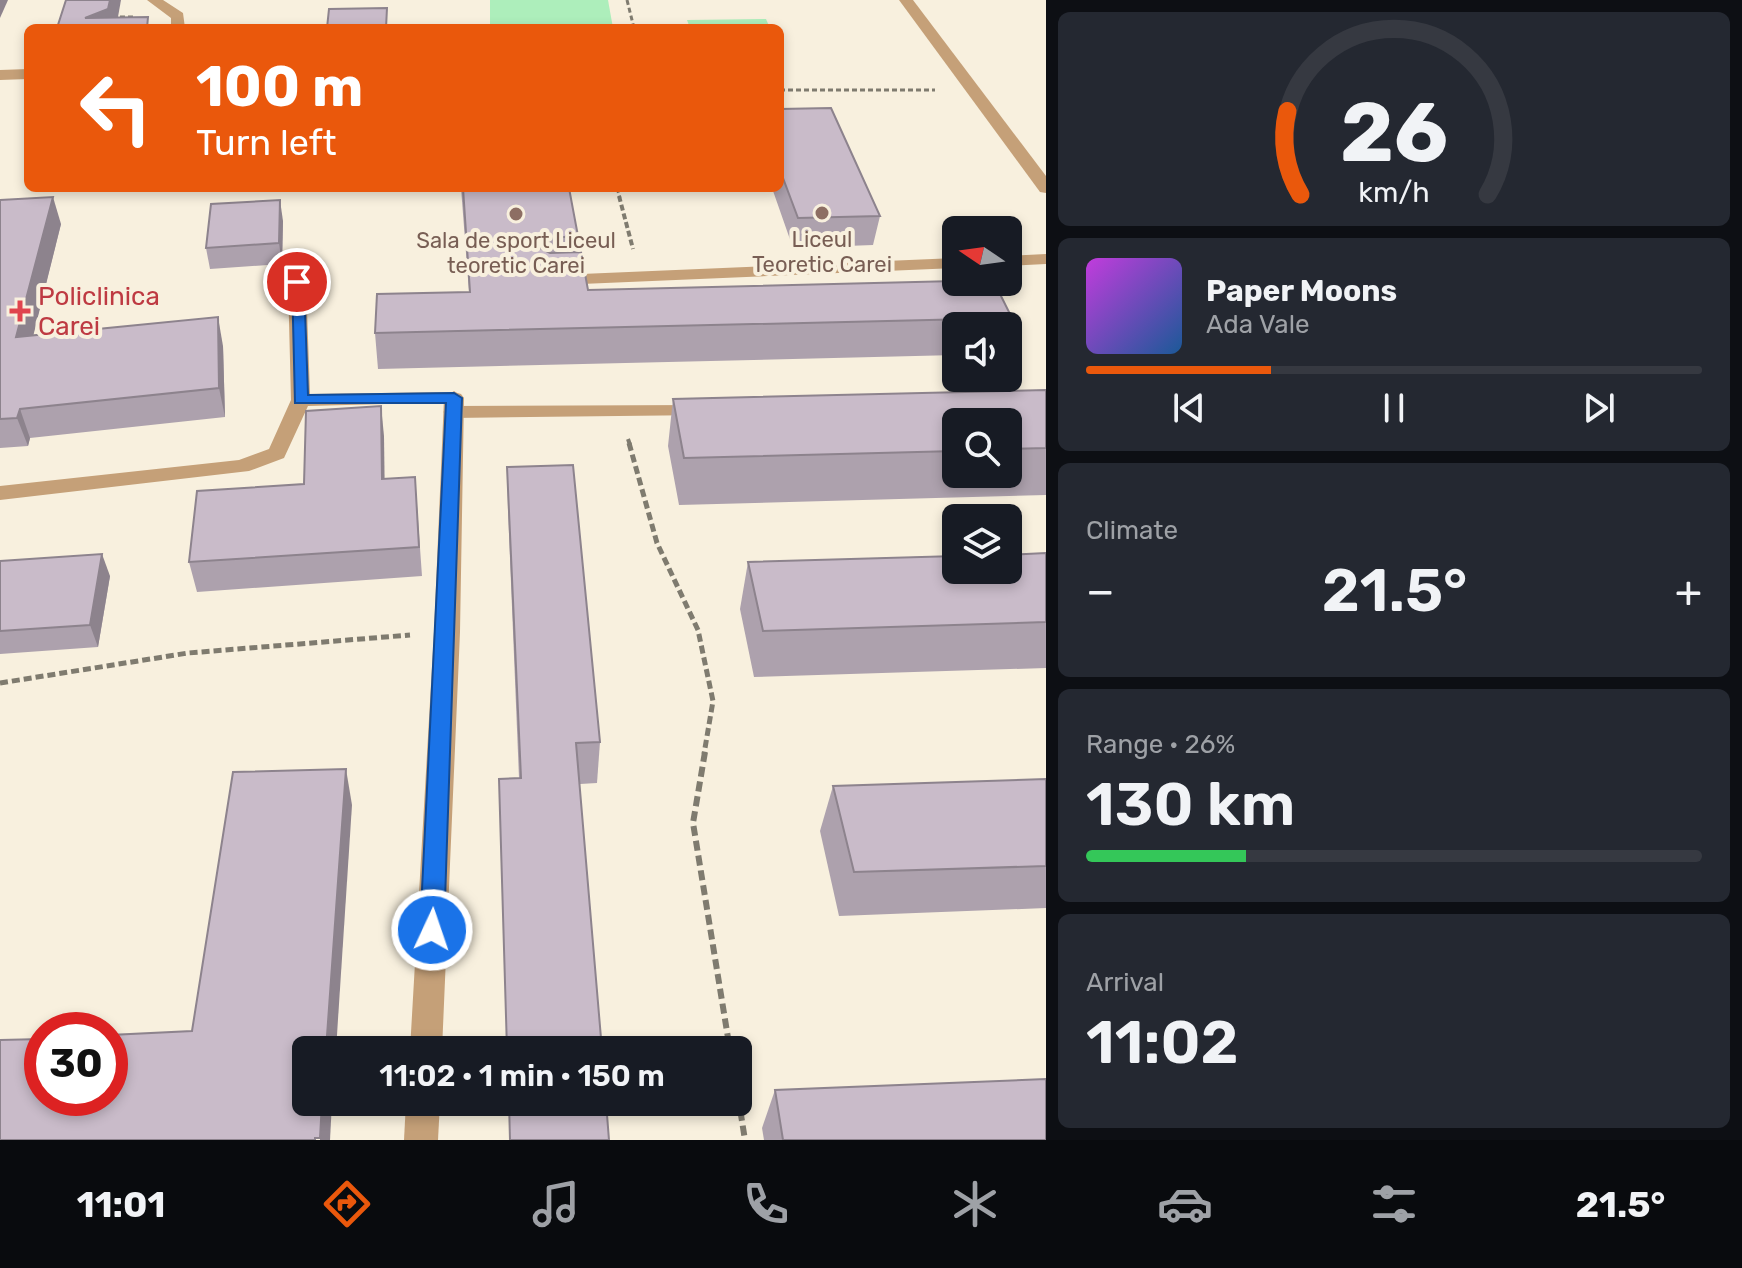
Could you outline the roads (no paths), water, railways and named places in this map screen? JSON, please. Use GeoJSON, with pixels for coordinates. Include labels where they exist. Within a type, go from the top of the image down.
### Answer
{"type":"FeatureCollection","features":[{"type":"Feature","properties":{"kind":"street"},"geometry":{"type":"LineString","coordinates":[[154,0],[178,22]]}},
{"type":"Feature","properties":{"kind":"street"},"geometry":{"type":"LineString","coordinates":[[906,0],[1046,188]]}},
{"type":"Feature","properties":{"kind":"street"},"geometry":{"type":"LineString","coordinates":[[0,75],[24,74]]}},
{"type":"Feature","properties":{"kind":"street"},"geometry":{"type":"LineString","coordinates":[[427,1036],[447,632],[454,405]]}},
{"type":"Feature","properties":{"kind":"street"},"geometry":{"type":"LineString","coordinates":[[421,1140],[422,1116]]}},
{"type":"Feature","properties":{"kind":"lane"},"geometry":{"type":"LineString","coordinates":[[1022,260],[1046,259]]}},
{"type":"Feature","properties":{"kind":"lane"},"geometry":{"type":"LineString","coordinates":[[549,281],[942,264]]}},
{"type":"Feature","properties":{"kind":"lane"},"geometry":{"type":"LineString","coordinates":[[0,493],[242,466],[277,453],[301,400],[297,282]]}},
{"type":"Feature","properties":{"kind":"lane"},"geometry":{"type":"LineString","coordinates":[[301,400],[620,411],[715,411]]}},
{"type":"Feature","properties":{"kind":"place","name":"Liceul Teoretic Carei"},"geometry":{"type":"Point","coordinates":[822,213]}},
{"type":"Feature","properties":{"kind":"place","name":"Sala de sport Liceul teoretic Carei"},"geometry":{"type":"Point","coordinates":[516,214]}},
{"type":"Feature","properties":{"kind":"place","name":"Policlinica Carei"},"geometry":{"type":"Point","coordinates":[20,311]}}]}
